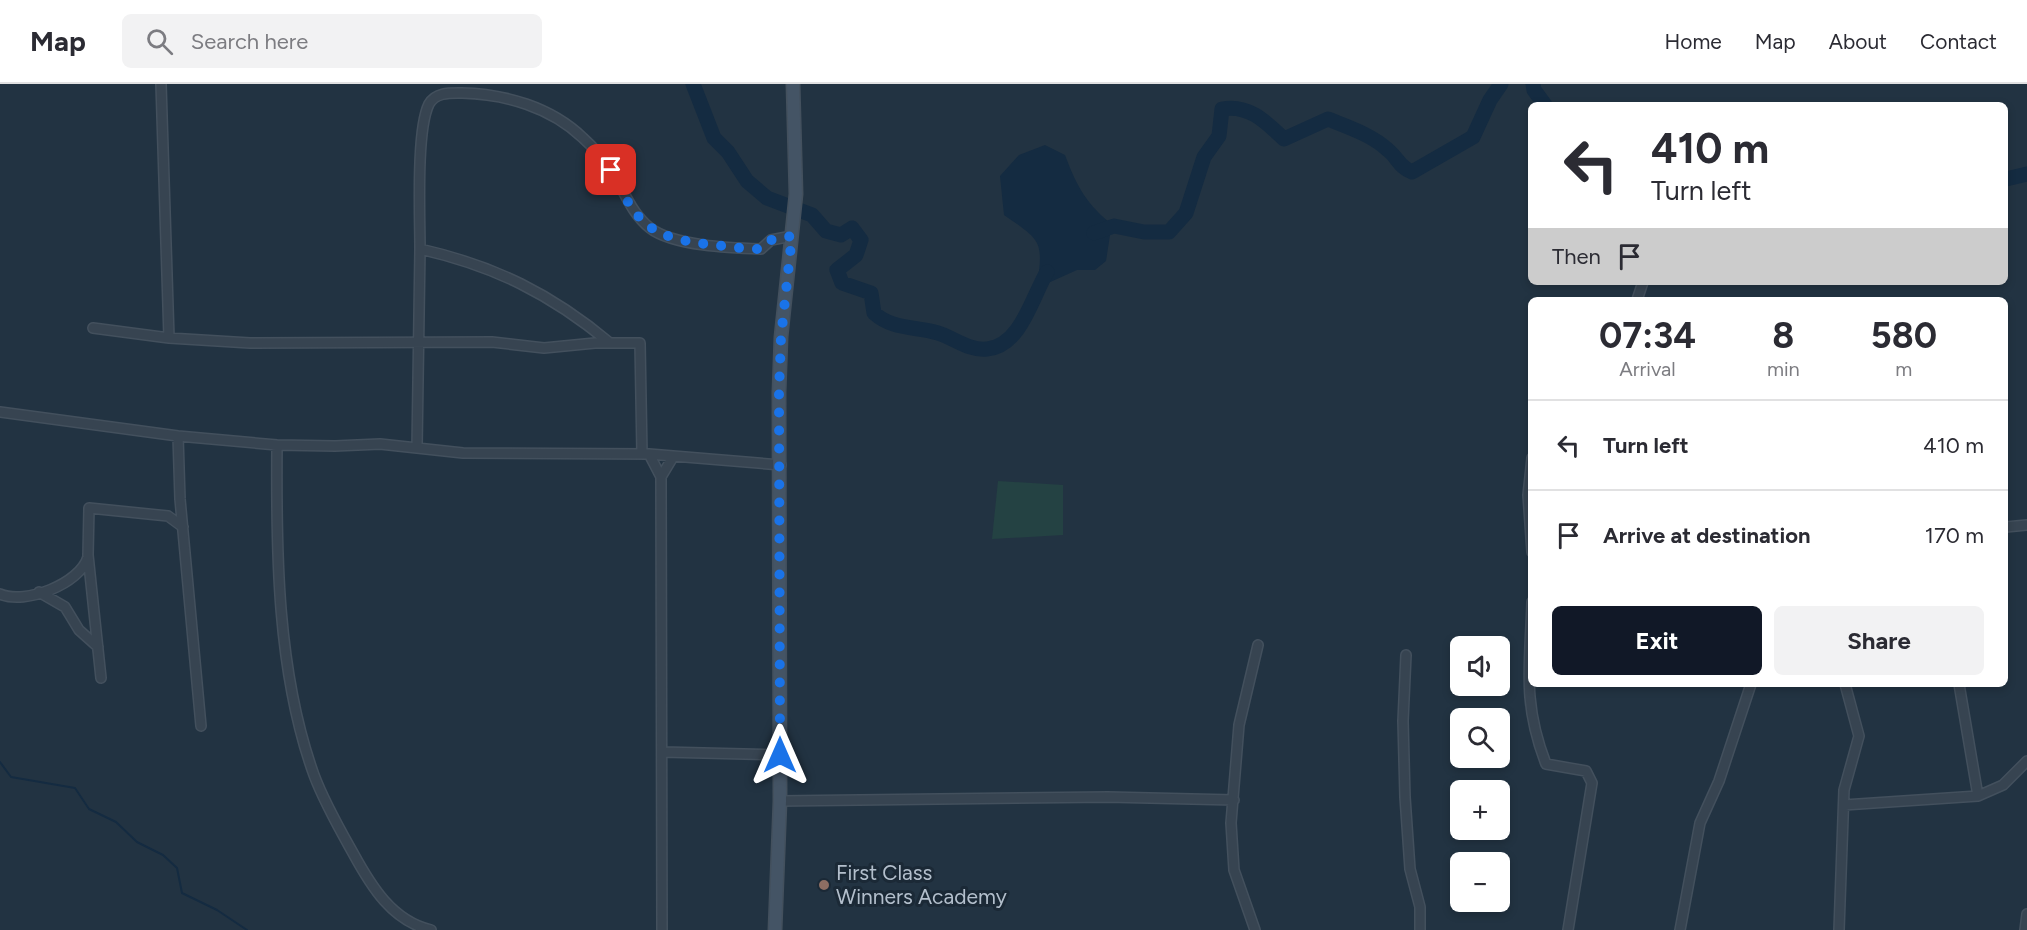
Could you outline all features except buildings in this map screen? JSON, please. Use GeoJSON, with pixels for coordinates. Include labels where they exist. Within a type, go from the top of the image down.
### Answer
{"type":"FeatureCollection","features":[{"type":"Feature","properties":{"kind":"main road"},"geometry":{"type":"LineString","coordinates":[[775,930],[780,801],[781,337],[796,194],[793,84]]}},
{"type":"Feature","properties":{"kind":"street"},"geometry":{"type":"LineString","coordinates":[[161,84],[169,338]]}},
{"type":"Feature","properties":{"kind":"street"},"geometry":{"type":"LineString","coordinates":[[417,448],[421,150],[429,104],[436,96],[449,93],[490,94],[535,107],[565,122],[611,170],[631,209],[651,229],[666,238],[761,249],[771,240],[792,236]]}},
{"type":"Feature","properties":{"kind":"street"},"geometry":{"type":"LineString","coordinates":[[420,249],[466,259],[538,292],[569,310],[610,343]]}},
{"type":"Feature","properties":{"kind":"street"},"geometry":{"type":"LineString","coordinates":[[93,328],[169,338],[250,343],[492,342],[544,348],[640,343],[646,454],[661,477]]}},
{"type":"Feature","properties":{"kind":"street"},"geometry":{"type":"LineString","coordinates":[[0,412],[178,436],[277,445],[380,444],[463,453],[646,454],[781,465]]}},
{"type":"Feature","properties":{"kind":"street"},"geometry":{"type":"LineString","coordinates":[[178,436],[180,499],[201,726]]}},
{"type":"Feature","properties":{"kind":"street"},"geometry":{"type":"LineString","coordinates":[[277,445],[278,550],[289,672],[314,775],[345,837],[379,894],[395,914],[416,926],[431,930]]}},
{"type":"Feature","properties":{"kind":"street"},"geometry":{"type":"LineString","coordinates":[[662,930],[661,477],[673,457]]}},
{"type":"Feature","properties":{"kind":"street"},"geometry":{"type":"LineString","coordinates":[[168,516],[180,499]]}},
{"type":"Feature","properties":{"kind":"street"},"geometry":{"type":"LineString","coordinates":[[101,678],[88,555],[89,508],[168,516],[183,527]]}},
{"type":"Feature","properties":{"kind":"street"},"geometry":{"type":"LineString","coordinates":[[2008,527],[2027,525]]}},
{"type":"Feature","properties":{"kind":"street"},"geometry":{"type":"LineString","coordinates":[[0,594],[20,598],[66,583],[85,566],[88,555]]}},
{"type":"Feature","properties":{"kind":"street"},"geometry":{"type":"LineString","coordinates":[[39,592],[65,607],[77,628],[98,647]]}},
{"type":"Feature","properties":{"kind":"street"},"geometry":{"type":"LineString","coordinates":[[1255,930],[1234,870],[1232,823],[1239,724],[1258,645]]}},
{"type":"Feature","properties":{"kind":"street"},"geometry":{"type":"LineString","coordinates":[[1406,655],[1403,721],[1405,797],[1410,869],[1420,907],[1420,930]]}},
{"type":"Feature","properties":{"kind":"street"},"geometry":{"type":"LineString","coordinates":[[1529,687],[1528,701],[1537,742],[1546,764],[1586,771],[1592,783],[1568,930]]}},
{"type":"Feature","properties":{"kind":"street"},"geometry":{"type":"LineString","coordinates":[[1680,930],[1700,823],[1719,781],[1750,687]]}},
{"type":"Feature","properties":{"kind":"street"},"geometry":{"type":"LineString","coordinates":[[1839,930],[1844,790],[1859,735],[1846,687]]}},
{"type":"Feature","properties":{"kind":"street"},"geometry":{"type":"LineString","coordinates":[[1960,687],[1978,796]]}},
{"type":"Feature","properties":{"kind":"street"},"geometry":{"type":"LineString","coordinates":[[663,752],[780,755]]}},
{"type":"Feature","properties":{"kind":"street"},"geometry":{"type":"LineString","coordinates":[[1844,805],[1978,796],[2003,784],[2027,761]]}},
{"type":"Feature","properties":{"kind":"street"},"geometry":{"type":"LineString","coordinates":[[780,801],[1097,797],[1234,800]]}},
{"type":"Feature","properties":{"kind":"street"},"geometry":{"type":"LineString","coordinates":[[2025,930],[2027,914]]}},
{"type":"Feature","properties":{"kind":"green space"},"geometry":{"type":"Polygon","coordinates":[[[998,481],[1063,485],[1063,535],[992,539],[998,481]]]}},
{"type":"Feature","properties":{"kind":"water"},"geometry":{"type":"Polygon","coordinates":[[[1045,145],[1065,155],[1084,195],[1114,226],[1110,235],[1106,261],[1095,270],[1077,270],[1037,288],[1040,261],[1037,244],[1026,231],[1004,215],[1000,176],[1019,155],[1045,145]]]}},
{"type":"Feature","properties":{"kind":"waterway"},"geometry":{"type":"LineString","coordinates":[[693,84],[714,138],[728,152],[747,181],[767,198],[812,215],[826,231],[841,235],[852,228],[861,240],[856,255],[837,270],[842,283],[871,293],[874,313],[881,318],[896,325],[938,333],[974,348],[987,349],[999,346],[1017,330],[1047,272]]}},
{"type":"Feature","properties":{"kind":"waterway"},"geometry":{"type":"LineString","coordinates":[[1094,233],[1114,226],[1144,232],[1169,232],[1186,213],[1204,157],[1219,136],[1222,109],[1232,108],[1249,112],[1264,121],[1284,139],[1328,119],[1375,140],[1404,168],[1412,172],[1473,137],[1490,100],[1501,84]]}},
{"type":"Feature","properties":{"kind":"waterway"},"geometry":{"type":"LineString","coordinates":[[1533,84],[1534,90],[1543,102]]}},
{"type":"Feature","properties":{"kind":"waterway"},"geometry":{"type":"LineString","coordinates":[[2008,179],[2027,174]]}},
{"type":"Feature","properties":{"kind":"waterway"},"geometry":{"type":"LineString","coordinates":[[0,762],[11,777],[75,788],[89,809],[116,822],[137,842],[163,855],[177,868],[182,893],[217,910],[247,930]]}},
{"type":"Feature","properties":{"kind":"place","name":"First Class Winners Academy"},"geometry":{"type":"Point","coordinates":[824,885]}},
{"type":"Feature","properties":{"kind":"route"},"geometry":{"type":"LineString","coordinates":[[611,170],[631,209],[651,229],[666,238],[761,249],[765,248],[771,240],[792,236],[781,337],[779,392],[780,755]]}}]}
